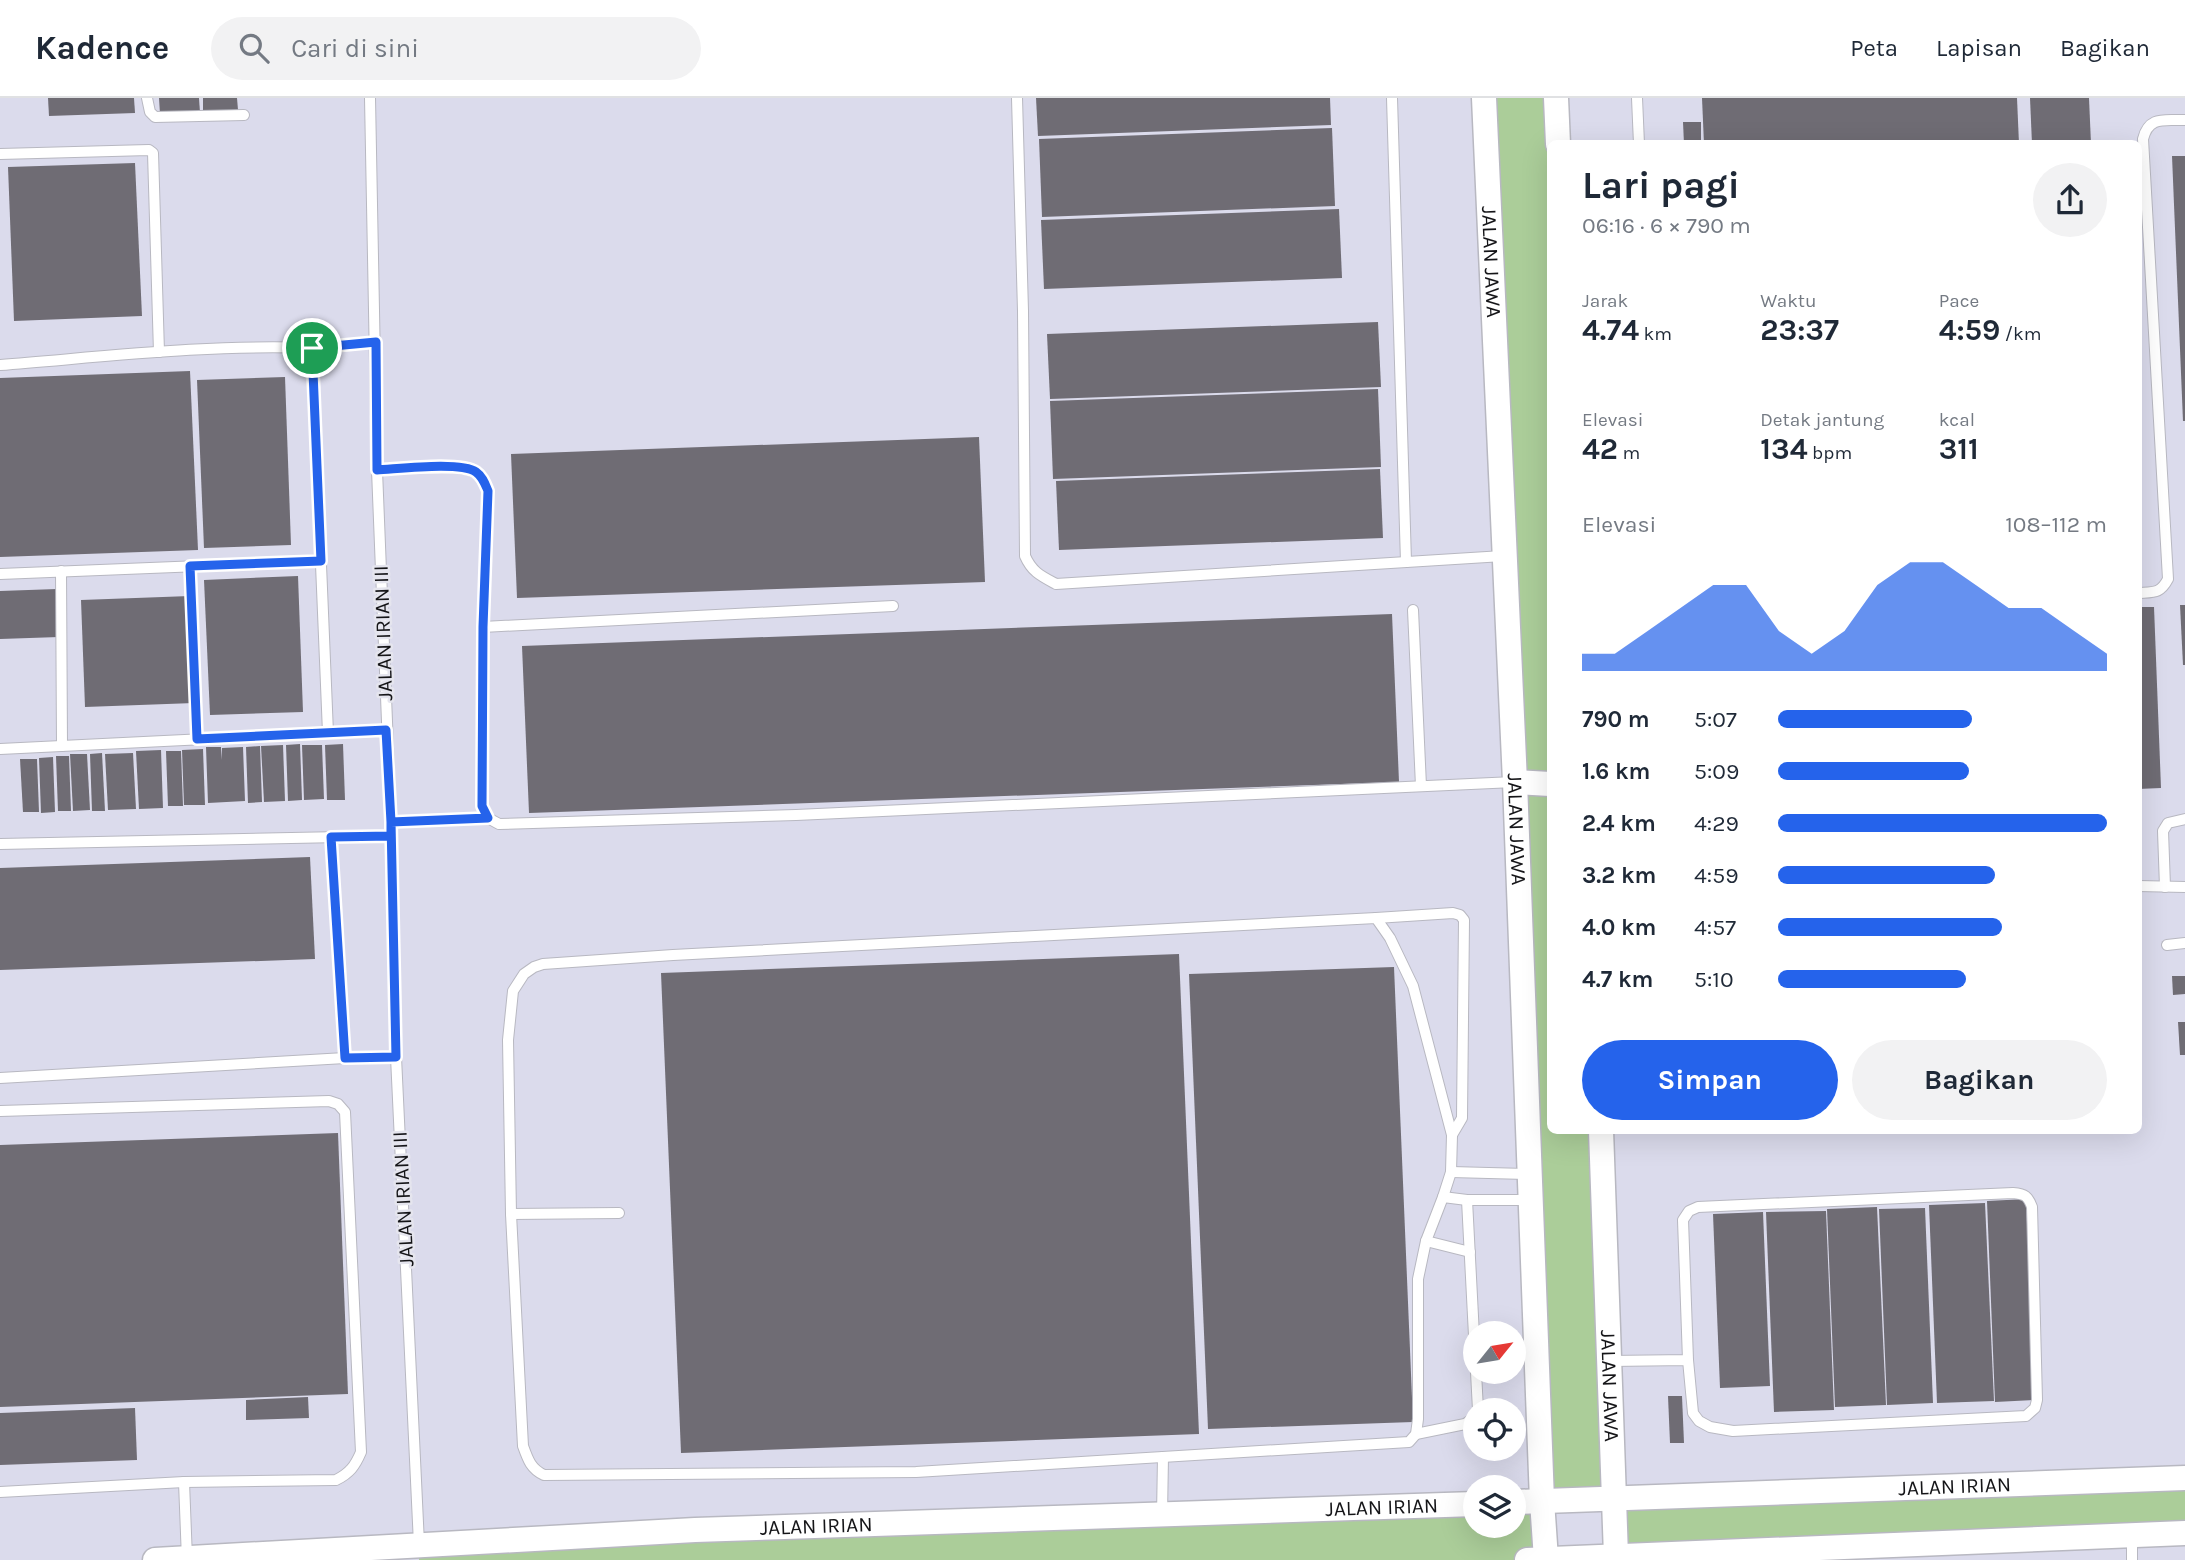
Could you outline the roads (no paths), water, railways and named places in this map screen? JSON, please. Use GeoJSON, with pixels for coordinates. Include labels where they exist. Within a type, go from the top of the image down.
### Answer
{"type":"FeatureCollection","features":[{"type":"Feature","properties":{"kind":"street","name":"JALAN JAWA"},"geometry":{"type":"LineString","coordinates":[[1484,98],[1546,1559]]}},
{"type":"Feature","properties":{"kind":"street"},"geometry":{"type":"LineString","coordinates":[[1556,98],[1558,140]]}},
{"type":"Feature","properties":{"kind":"street"},"geometry":{"type":"LineString","coordinates":[[1515,782],[1547,784]]}},
{"type":"Feature","properties":{"kind":"street","name":"JALAN JAWA"},"geometry":{"type":"LineString","coordinates":[[1601,1134],[1616,1556]]}},
{"type":"Feature","properties":{"kind":"street","name":"JALAN IRIAN"},"geometry":{"type":"LineString","coordinates":[[1526,1502],[2185,1478]]}},
{"type":"Feature","properties":{"kind":"street","name":"JALAN IRIAN"},"geometry":{"type":"LineString","coordinates":[[155,1560],[419,1552],[695,1531],[1463,1504]]}},
{"type":"Feature","properties":{"kind":"street"},"geometry":{"type":"LineString","coordinates":[[1527,1560],[1616,1556],[1767,1555],[2185,1533]]}},
{"type":"Feature","properties":{"kind":"lane"},"geometry":{"type":"LineString","coordinates":[[147,98],[150,112],[155,117],[244,115]]}},
{"type":"Feature","properties":{"kind":"lane","name":"JALAN IRIAN III"},"geometry":{"type":"LineString","coordinates":[[370,98],[377,470],[391,822],[396,1057],[419,1552]]}},
{"type":"Feature","properties":{"kind":"lane"},"geometry":{"type":"LineString","coordinates":[[1017,98],[1023,311],[1025,556],[1037,575],[1056,584],[1504,556]]}},
{"type":"Feature","properties":{"kind":"lane"},"geometry":{"type":"LineString","coordinates":[[1392,98],[1406,562]]}},
{"type":"Feature","properties":{"kind":"lane"},"geometry":{"type":"LineString","coordinates":[[1637,98],[1639,140]]}},
{"type":"Feature","properties":{"kind":"lane"},"geometry":{"type":"LineString","coordinates":[[2142,593],[2158,592],[2164,588],[2168,579],[2143,139],[2146,128],[2155,121],[2185,120]]}},
{"type":"Feature","properties":{"kind":"lane"},"geometry":{"type":"LineString","coordinates":[[0,154],[149,150],[153,153],[159,352]]}},
{"type":"Feature","properties":{"kind":"lane"},"geometry":{"type":"LineString","coordinates":[[0,365],[159,352],[312,348],[376,342]]}},
{"type":"Feature","properties":{"kind":"lane"},"geometry":{"type":"LineString","coordinates":[[312,348],[328,733]]}},
{"type":"Feature","properties":{"kind":"lane"},"geometry":{"type":"LineString","coordinates":[[377,470],[462,467],[476,472],[488,491],[483,627],[482,806],[488,818]]}},
{"type":"Feature","properties":{"kind":"lane"},"geometry":{"type":"LineString","coordinates":[[0,574],[321,561]]}},
{"type":"Feature","properties":{"kind":"lane"},"geometry":{"type":"LineString","coordinates":[[190,566],[197,739]]}},
{"type":"Feature","properties":{"kind":"lane"},"geometry":{"type":"LineString","coordinates":[[61,572],[62,746]]}},
{"type":"Feature","properties":{"kind":"lane"},"geometry":{"type":"LineString","coordinates":[[483,627],[893,606]]}},
{"type":"Feature","properties":{"kind":"lane"},"geometry":{"type":"LineString","coordinates":[[1413,610],[1421,786]]}},
{"type":"Feature","properties":{"kind":"lane"},"geometry":{"type":"LineString","coordinates":[[0,749],[386,730]]}},
{"type":"Feature","properties":{"kind":"lane"},"geometry":{"type":"LineString","coordinates":[[391,822],[488,818],[499,824],[796,815],[1515,782]]}},
{"type":"Feature","properties":{"kind":"lane"},"geometry":{"type":"LineString","coordinates":[[2165,887],[2163,831],[2168,823],[2185,819]]}},
{"type":"Feature","properties":{"kind":"lane"},"geometry":{"type":"LineString","coordinates":[[0,844],[391,836]]}},
{"type":"Feature","properties":{"kind":"lane"},"geometry":{"type":"LineString","coordinates":[[331,837],[345,1058]]}},
{"type":"Feature","properties":{"kind":"lane"},"geometry":{"type":"LineString","coordinates":[[2142,887],[2185,887]]}},
{"type":"Feature","properties":{"kind":"lane"},"geometry":{"type":"LineString","coordinates":[[1376,918],[1390,938],[1413,986],[1452,1135],[1451,1172],[1426,1241],[1418,1279],[1416,1433],[1409,1442],[916,1472],[544,1475],[529,1463],[523,1447],[511,1214],[508,1040],[513,991],[524,974],[534,967],[543,964],[673,956],[1453,913],[1464,920],[1462,1118],[1452,1135]]}},
{"type":"Feature","properties":{"kind":"lane"},"geometry":{"type":"LineString","coordinates":[[2167,945],[2185,943]]}},
{"type":"Feature","properties":{"kind":"lane"},"geometry":{"type":"LineString","coordinates":[[0,1077],[396,1057]]}},
{"type":"Feature","properties":{"kind":"lane"},"geometry":{"type":"LineString","coordinates":[[0,1111],[329,1101],[338,1104],[345,1112],[361,1452],[347,1475],[336,1480],[184,1482],[0,1492]]}},
{"type":"Feature","properties":{"kind":"lane"},"geometry":{"type":"LineString","coordinates":[[1451,1172],[1529,1174]]}},
{"type":"Feature","properties":{"kind":"lane"},"geometry":{"type":"LineString","coordinates":[[2013,1193],[2027,1195],[2029,1198],[2032,1207],[2037,1400],[2035,1408],[2026,1416],[1733,1431],[1710,1427],[1699,1421],[1693,1413],[1688,1360],[1683,1220],[1689,1211],[1698,1207],[2013,1193]]}},
{"type":"Feature","properties":{"kind":"lane"},"geometry":{"type":"LineString","coordinates":[[1443,1198],[1531,1200]]}},
{"type":"Feature","properties":{"kind":"lane"},"geometry":{"type":"LineString","coordinates":[[1467,1200],[1473,1321]]}},
{"type":"Feature","properties":{"kind":"lane"},"geometry":{"type":"LineString","coordinates":[[511,1214],[619,1213]]}},
{"type":"Feature","properties":{"kind":"lane"},"geometry":{"type":"LineString","coordinates":[[1426,1241],[1469,1252]]}},
{"type":"Feature","properties":{"kind":"lane"},"geometry":{"type":"LineString","coordinates":[[1610,1361],[1688,1360]]}},
{"type":"Feature","properties":{"kind":"lane"},"geometry":{"type":"LineString","coordinates":[[1416,1433],[1463,1424]]}},
{"type":"Feature","properties":{"kind":"lane"},"geometry":{"type":"LineString","coordinates":[[1162,1516],[1163,1457]]}},
{"type":"Feature","properties":{"kind":"lane"},"geometry":{"type":"LineString","coordinates":[[184,1482],[187,1559]]}},
{"type":"Feature","properties":{"kind":"lane"},"geometry":{"type":"LineString","coordinates":[[2132,1535],[2132,1560]]}}]}
